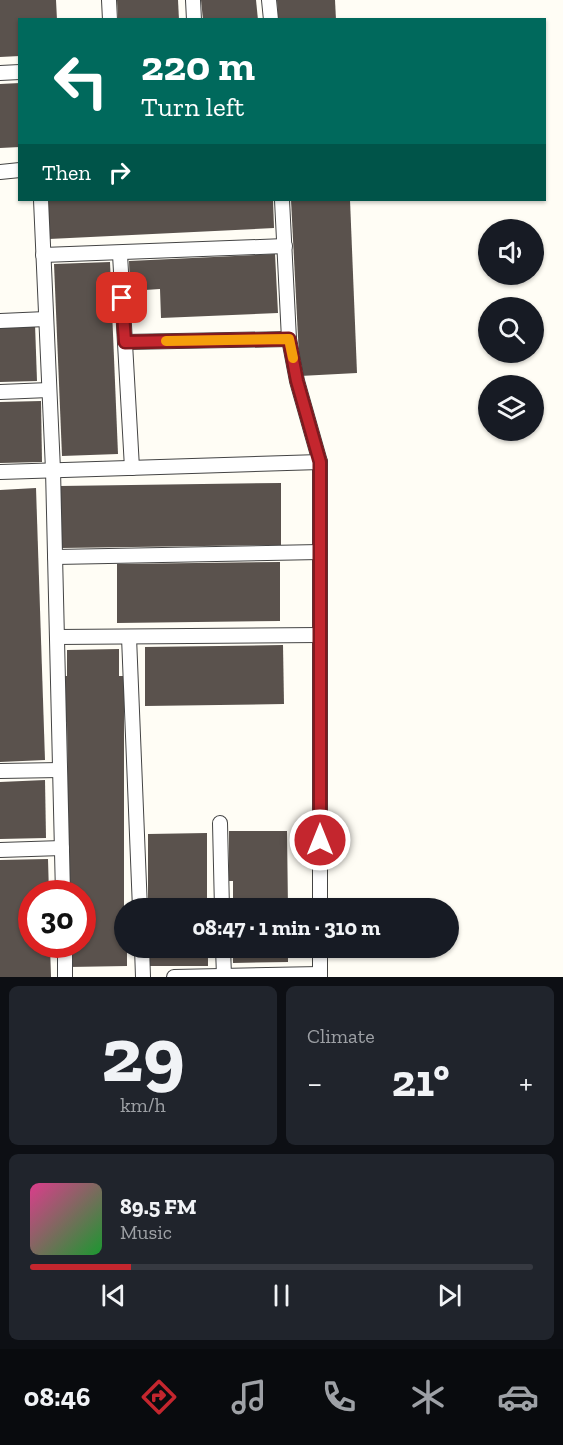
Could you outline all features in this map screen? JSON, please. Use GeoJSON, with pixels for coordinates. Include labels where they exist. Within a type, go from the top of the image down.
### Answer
{"type":"FeatureCollection","features":[{"type":"Feature","properties":{"kind":"street"},"geometry":{"type":"LineString","coordinates":[[109,0],[110,18]]}},
{"type":"Feature","properties":{"kind":"street"},"geometry":{"type":"LineString","coordinates":[[193,0],[194,18]]}},
{"type":"Feature","properties":{"kind":"street"},"geometry":{"type":"LineString","coordinates":[[269,0],[271,18]]}},
{"type":"Feature","properties":{"kind":"street"},"geometry":{"type":"LineString","coordinates":[[0,73],[18,72]]}},
{"type":"Feature","properties":{"kind":"street"},"geometry":{"type":"LineString","coordinates":[[0,172],[18,170]]}},
{"type":"Feature","properties":{"kind":"street"},"geometry":{"type":"LineString","coordinates":[[40,201],[53,470],[63,880]]}},
{"type":"Feature","properties":{"kind":"street"},"geometry":{"type":"LineString","coordinates":[[282,201],[289,339],[297,381],[320,462],[320,898]]}},
{"type":"Feature","properties":{"kind":"street"},"geometry":{"type":"LineString","coordinates":[[43,255],[120,254],[285,246]]}},
{"type":"Feature","properties":{"kind":"street"},"geometry":{"type":"LineString","coordinates":[[120,254],[132,468]]}},
{"type":"Feature","properties":{"kind":"street"},"geometry":{"type":"LineString","coordinates":[[0,321],[46,319]]}},
{"type":"Feature","properties":{"kind":"street"},"geometry":{"type":"LineString","coordinates":[[125,342],[289,339]]}},
{"type":"Feature","properties":{"kind":"street"},"geometry":{"type":"LineString","coordinates":[[0,392],[49,390]]}},
{"type":"Feature","properties":{"kind":"street"},"geometry":{"type":"LineString","coordinates":[[0,472],[320,462]]}},
{"type":"Feature","properties":{"kind":"street"},"geometry":{"type":"LineString","coordinates":[[55,557],[320,552]]}},
{"type":"Feature","properties":{"kind":"street"},"geometry":{"type":"LineString","coordinates":[[57,637],[320,635]]}},
{"type":"Feature","properties":{"kind":"street"},"geometry":{"type":"LineString","coordinates":[[129,637],[140,898]]}},
{"type":"Feature","properties":{"kind":"street"},"geometry":{"type":"LineString","coordinates":[[0,771],[60,770]]}},
{"type":"Feature","properties":{"kind":"street"},"geometry":{"type":"LineString","coordinates":[[220,822],[222,898]]}},
{"type":"Feature","properties":{"kind":"street"},"geometry":{"type":"LineString","coordinates":[[0,850],[62,848]]}},
{"type":"Feature","properties":{"kind":"street"},"geometry":{"type":"LineString","coordinates":[[64,958],[65,977]]}},
{"type":"Feature","properties":{"kind":"street"},"geometry":{"type":"LineString","coordinates":[[142,958],[143,977]]}},
{"type":"Feature","properties":{"kind":"street"},"geometry":{"type":"LineString","coordinates":[[223,958],[224,976]]}},
{"type":"Feature","properties":{"kind":"street"},"geometry":{"type":"LineString","coordinates":[[174,977],[320,975],[320,958]]}},
{"type":"Feature","properties":{"kind":"building"},"geometry":{"type":"Polygon","coordinates":[[[0,0],[56,0],[57,18],[18,18],[18,56],[0,57],[0,0]]]}},
{"type":"Feature","properties":{"kind":"building"},"geometry":{"type":"Polygon","coordinates":[[[117,0],[178,0],[179,18],[118,18],[117,0]]]}},
{"type":"Feature","properties":{"kind":"building"},"geometry":{"type":"Polygon","coordinates":[[[201,0],[256,0],[258,18],[203,18],[201,0]]]}},
{"type":"Feature","properties":{"kind":"building"},"geometry":{"type":"Polygon","coordinates":[[[277,0],[335,0],[336,18],[278,18],[277,0]]]}},
{"type":"Feature","properties":{"kind":"building"},"geometry":{"type":"Polygon","coordinates":[[[18,83],[18,147],[0,148],[0,84],[18,83]]]}},
{"type":"Feature","properties":{"kind":"building"},"geometry":{"type":"Polygon","coordinates":[[[47,201],[273,201],[274,228],[49,239],[47,201]]]}},
{"type":"Feature","properties":{"kind":"building"},"geometry":{"type":"Polygon","coordinates":[[[291,201],[350,201],[357,373],[300,376],[291,201]]]}},
{"type":"Feature","properties":{"kind":"building"},"geometry":{"type":"Polygon","coordinates":[[[275,254],[278,313],[161,318],[160,289],[130,291],[129,261],[275,254]]]}},
{"type":"Feature","properties":{"kind":"building"},"geometry":{"type":"Polygon","coordinates":[[[110,262],[118,454],[62,456],[54,264],[110,262]]]}},
{"type":"Feature","properties":{"kind":"building"},"geometry":{"type":"Polygon","coordinates":[[[35,324],[37,381],[0,382],[0,325],[35,324]]]}},
{"type":"Feature","properties":{"kind":"building"},"geometry":{"type":"Polygon","coordinates":[[[41,401],[42,462],[0,463],[0,402],[41,401]]]}},
{"type":"Feature","properties":{"kind":"building"},"geometry":{"type":"Polygon","coordinates":[[[281,483],[281,545],[61,548],[60,486],[281,483]]]}},
{"type":"Feature","properties":{"kind":"building"},"geometry":{"type":"Polygon","coordinates":[[[36,488],[45,760],[0,762],[0,490],[36,488]]]}},
{"type":"Feature","properties":{"kind":"building"},"geometry":{"type":"Polygon","coordinates":[[[280,562],[280,621],[117,623],[117,564],[280,562]]]}},
{"type":"Feature","properties":{"kind":"building"},"geometry":{"type":"Polygon","coordinates":[[[283,645],[284,704],[145,706],[145,647],[283,645]]]}},
{"type":"Feature","properties":{"kind":"building"},"geometry":{"type":"Polygon","coordinates":[[[119,649],[119,676],[124,676],[124,898],[114,898],[114,958],[127,958],[127,966],[69,967],[69,958],[96,958],[96,880],[69,880],[67,722],[63,722],[63,676],[67,676],[67,650],[119,649]]]}},
{"type":"Feature","properties":{"kind":"building"},"geometry":{"type":"Polygon","coordinates":[[[45,780],[46,838],[0,839],[0,782],[45,780]]]}},
{"type":"Feature","properties":{"kind":"building"},"geometry":{"type":"Polygon","coordinates":[[[229,831],[287,831],[288,898],[233,898],[233,881],[229,881],[229,831]]]}},
{"type":"Feature","properties":{"kind":"building"},"geometry":{"type":"Polygon","coordinates":[[[207,833],[207,898],[148,898],[148,834],[207,833]]]}},
{"type":"Feature","properties":{"kind":"building"},"geometry":{"type":"Polygon","coordinates":[[[48,859],[49,880],[18,880],[18,958],[50,958],[51,977],[0,977],[0,860],[48,859]]]}},
{"type":"Feature","properties":{"kind":"building"},"geometry":{"type":"Polygon","coordinates":[[[149,958],[208,958],[208,966],[149,966],[149,958]]]}},
{"type":"Feature","properties":{"kind":"building"},"geometry":{"type":"Polygon","coordinates":[[[233,958],[288,958],[288,962],[233,963],[233,958]]]}},
{"type":"Feature","properties":{"kind":"slow traffic"},"geometry":{"type":"LineString","coordinates":[[166,341],[289,339],[293,358]]}},
{"type":"Feature","properties":{"kind":"route"},"geometry":{"type":"LineString","coordinates":[[122,298],[125,342],[289,339],[297,381],[320,462],[320,840]]}}]}
